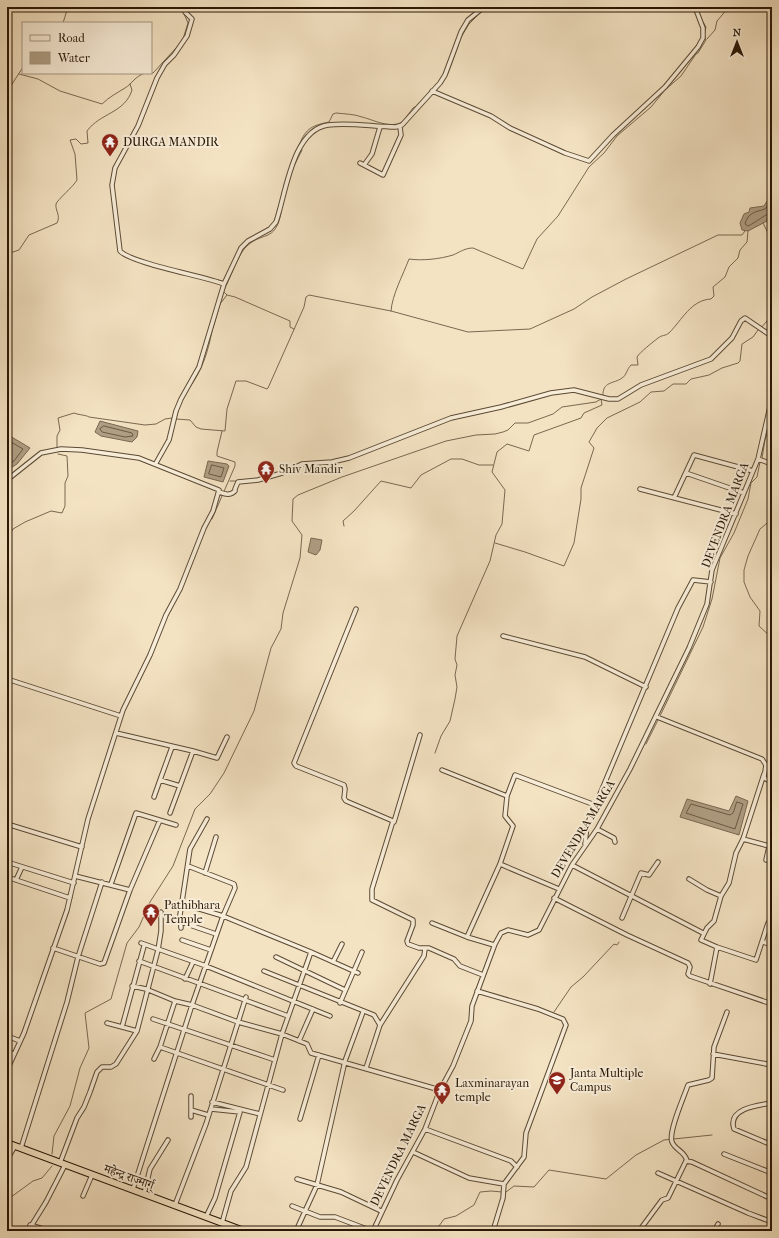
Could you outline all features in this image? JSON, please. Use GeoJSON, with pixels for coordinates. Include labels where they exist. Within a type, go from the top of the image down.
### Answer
{"type":"FeatureCollection","features":[{"type":"Feature","properties":{"kind":"highway","name":"महेन्द्र राज्मार्ग्"},"geometry":{"type":"LineString","coordinates":[[7,1143],[244,1231]]}},
{"type":"Feature","properties":{"kind":"street"},"geometry":{"type":"LineString","coordinates":[[183,7],[192,19],[187,36],[174,55],[165,64],[157,78],[138,126],[115,168],[112,185],[120,251],[137,259],[224,284]]}},
{"type":"Feature","properties":{"kind":"street"},"geometry":{"type":"LineString","coordinates":[[380,126],[372,154],[362,164],[383,175],[401,135],[400,127],[445,75],[456,44],[468,20],[484,7]]}},
{"type":"Feature","properties":{"kind":"street"},"geometry":{"type":"LineString","coordinates":[[432,91],[491,116],[510,128],[565,153],[589,161],[613,135],[665,87],[698,47],[703,38],[703,28],[695,7]]}},
{"type":"Feature","properties":{"kind":"street"},"geometry":{"type":"LineString","coordinates":[[156,463],[169,440],[176,411],[181,399],[198,367],[224,284],[244,245],[270,229],[276,222],[290,167],[310,132],[320,127],[335,124],[400,127]]}},
{"type":"Feature","properties":{"kind":"street"},"geometry":{"type":"LineString","coordinates":[[222,493],[236,491],[236,483],[258,480],[282,473],[302,464],[332,462],[349,458],[389,444],[426,427],[466,414],[501,407],[567,390],[609,399],[618,399],[641,385],[711,359],[732,338],[741,321],[745,318],[770,334]]}},
{"type":"Feature","properties":{"kind":"street"},"geometry":{"type":"LineString","coordinates":[[772,328],[770,334],[772,365]]}},
{"type":"Feature","properties":{"kind":"street","name":"DEVENDRA MARGA"},"geometry":{"type":"LineString","coordinates":[[373,1231],[381,1211],[425,1129],[440,1090],[453,1066],[471,1021],[472,1006],[477,991],[500,933],[508,930],[528,934],[536,932],[572,865],[597,829],[657,717],[698,628],[707,604],[712,570],[758,459],[772,398]]}},
{"type":"Feature","properties":{"kind":"street"},"geometry":{"type":"LineString","coordinates":[[7,480],[41,453],[61,449],[122,454],[156,463],[218,489],[222,493]]}},
{"type":"Feature","properties":{"kind":"street"},"geometry":{"type":"LineString","coordinates":[[674,498],[696,454],[753,472]]}},
{"type":"Feature","properties":{"kind":"street"},"geometry":{"type":"LineString","coordinates":[[758,459],[772,464]]}},
{"type":"Feature","properties":{"kind":"street"},"geometry":{"type":"LineString","coordinates":[[686,472],[744,493]]}},
{"type":"Feature","properties":{"kind":"street"},"geometry":{"type":"LineString","coordinates":[[640,489],[736,514]]}},
{"type":"Feature","properties":{"kind":"street"},"geometry":{"type":"LineString","coordinates":[[7,1070],[20,1041],[70,898],[88,819],[121,716],[150,655],[166,615],[180,589],[204,528],[222,493]]}},
{"type":"Feature","properties":{"kind":"street"},"geometry":{"type":"LineString","coordinates":[[585,846],[587,825],[595,805],[668,632],[692,581],[696,579],[711,582]]}},
{"type":"Feature","properties":{"kind":"street"},"geometry":{"type":"LineString","coordinates":[[356,609],[294,763],[296,766],[344,785],[344,798],[346,801],[391,819],[394,822]]}},
{"type":"Feature","properties":{"kind":"street"},"geometry":{"type":"LineString","coordinates":[[503,636],[585,657],[646,687]]}},
{"type":"Feature","properties":{"kind":"street"},"geometry":{"type":"LineString","coordinates":[[7,679],[121,716]]}},
{"type":"Feature","properties":{"kind":"street"},"geometry":{"type":"LineString","coordinates":[[657,717],[762,759],[766,764],[743,839],[736,853],[729,883],[721,896],[714,921],[703,933],[701,940],[717,948],[756,960],[768,923]]}},
{"type":"Feature","properties":{"kind":"street"},"geometry":{"type":"LineString","coordinates":[[116,733],[217,758],[227,737]]}},
{"type":"Feature","properties":{"kind":"street"},"geometry":{"type":"LineString","coordinates":[[420,735],[371,898],[372,901],[413,920],[413,925],[407,943],[415,947],[425,949],[429,948],[454,959],[460,966],[483,975]]}},
{"type":"Feature","properties":{"kind":"street"},"geometry":{"type":"LineString","coordinates":[[154,797],[172,747]]}},
{"type":"Feature","properties":{"kind":"street"},"geometry":{"type":"LineString","coordinates":[[170,813],[192,752]]}},
{"type":"Feature","properties":{"kind":"street"},"geometry":{"type":"LineString","coordinates":[[442,770],[507,796]]}},
{"type":"Feature","properties":{"kind":"street"},"geometry":{"type":"LineString","coordinates":[[764,774],[765,780],[772,782]]}},
{"type":"Feature","properties":{"kind":"street"},"geometry":{"type":"LineString","coordinates":[[467,937],[500,864],[513,826],[505,816],[507,796],[514,775],[595,805]]}},
{"type":"Feature","properties":{"kind":"street"},"geometry":{"type":"LineString","coordinates":[[160,780],[180,786]]}},
{"type":"Feature","properties":{"kind":"street"},"geometry":{"type":"LineString","coordinates":[[111,884],[136,813],[176,825]]}},
{"type":"Feature","properties":{"kind":"street"},"geometry":{"type":"LineString","coordinates":[[181,928],[190,849],[207,819]]}},
{"type":"Feature","properties":{"kind":"street"},"geometry":{"type":"LineString","coordinates":[[53,948],[100,964],[104,963],[130,890],[160,820]]}},
{"type":"Feature","properties":{"kind":"street"},"geometry":{"type":"LineString","coordinates":[[7,824],[82,847]]}},
{"type":"Feature","properties":{"kind":"street"},"geometry":{"type":"LineString","coordinates":[[597,829],[614,838],[615,842]]}},
{"type":"Feature","properties":{"kind":"street"},"geometry":{"type":"LineString","coordinates":[[766,860],[772,833]]}},
{"type":"Feature","properties":{"kind":"street"},"geometry":{"type":"LineString","coordinates":[[204,873],[216,837]]}},
{"type":"Feature","properties":{"kind":"street"},"geometry":{"type":"LineString","coordinates":[[743,839],[769,846]]}},
{"type":"Feature","properties":{"kind":"street"},"geometry":{"type":"LineString","coordinates":[[7,862],[74,883]]}},
{"type":"Feature","properties":{"kind":"street"},"geometry":{"type":"LineString","coordinates":[[622,918],[641,873],[649,875],[658,862]]}},
{"type":"Feature","properties":{"kind":"street"},"geometry":{"type":"LineString","coordinates":[[500,864],[559,889]]}},
{"type":"Feature","properties":{"kind":"street"},"geometry":{"type":"LineString","coordinates":[[572,865],[703,933]]}},
{"type":"Feature","properties":{"kind":"street"},"geometry":{"type":"LineString","coordinates":[[133,1189],[184,1028],[216,934],[235,886],[188,866]]}},
{"type":"Feature","properties":{"kind":"street"},"geometry":{"type":"LineString","coordinates":[[16,880],[22,867]]}},
{"type":"Feature","properties":{"kind":"street"},"geometry":{"type":"LineString","coordinates":[[75,876],[130,890]]}},
{"type":"Feature","properties":{"kind":"street"},"geometry":{"type":"LineString","coordinates":[[7,878],[70,898]]}},
{"type":"Feature","properties":{"kind":"street"},"geometry":{"type":"LineString","coordinates":[[689,879],[706,890],[721,896]]}},
{"type":"Feature","properties":{"kind":"street"},"geometry":{"type":"LineString","coordinates":[[7,1160],[18,1147],[67,1002],[78,957],[102,882]]}},
{"type":"Feature","properties":{"kind":"street"},"geometry":{"type":"LineString","coordinates":[[554,898],[627,935],[688,963],[690,967],[688,975],[710,984],[772,1004]]}},
{"type":"Feature","properties":{"kind":"street"},"geometry":{"type":"LineString","coordinates":[[183,904],[223,916],[312,952],[358,974]]}},
{"type":"Feature","properties":{"kind":"street"},"geometry":{"type":"LineString","coordinates":[[28,1231],[30,1225],[46,1202],[62,1164],[77,1118],[88,1097],[97,1072],[102,1067],[111,1067],[116,1064],[137,1030],[146,989],[158,950],[161,931],[160,912]]}},
{"type":"Feature","properties":{"kind":"street"},"geometry":{"type":"LineString","coordinates":[[181,922],[216,934]]}},
{"type":"Feature","properties":{"kind":"street"},"geometry":{"type":"LineString","coordinates":[[432,923],[494,946]]}},
{"type":"Feature","properties":{"kind":"street"},"geometry":{"type":"LineString","coordinates":[[182,940],[211,950]]}},
{"type":"Feature","properties":{"kind":"street"},"geometry":{"type":"LineString","coordinates":[[763,942],[772,945]]}},
{"type":"Feature","properties":{"kind":"street"},"geometry":{"type":"LineString","coordinates":[[333,962],[342,944]]}},
{"type":"Feature","properties":{"kind":"street"},"geometry":{"type":"LineString","coordinates":[[122,1027],[143,945],[206,966],[330,1016]]}},
{"type":"Feature","properties":{"kind":"street"},"geometry":{"type":"LineString","coordinates":[[710,984],[717,948]]}},
{"type":"Feature","properties":{"kind":"street"},"geometry":{"type":"LineString","coordinates":[[366,1068],[380,1025],[424,956],[425,949]]}},
{"type":"Feature","properties":{"kind":"street"},"geometry":{"type":"LineString","coordinates":[[222,1223],[230,1191],[246,1167],[282,1034],[312,952]]}},
{"type":"Feature","properties":{"kind":"street"},"geometry":{"type":"LineString","coordinates":[[340,1003],[362,952]]}},
{"type":"Feature","properties":{"kind":"street"},"geometry":{"type":"LineString","coordinates":[[276,957],[345,990]]}},
{"type":"Feature","properties":{"kind":"street"},"geometry":{"type":"LineString","coordinates":[[139,961],[153,965],[185,979],[246,999],[288,1016]]}},
{"type":"Feature","properties":{"kind":"street"},"geometry":{"type":"LineString","coordinates":[[185,979],[193,962]]}},
{"type":"Feature","properties":{"kind":"street"},"geometry":{"type":"LineString","coordinates":[[264,971],[340,1003],[374,1015],[380,1025]]}},
{"type":"Feature","properties":{"kind":"street"},"geometry":{"type":"LineString","coordinates":[[132,986],[146,989],[175,1001],[192,1005],[238,1022],[282,1034],[307,1044],[311,1053],[344,1061],[440,1090]]}},
{"type":"Feature","properties":{"kind":"street"},"geometry":{"type":"LineString","coordinates":[[477,991],[538,1009],[563,1019],[565,1022],[526,1133],[524,1157],[504,1184],[503,1195],[493,1230],[504,1231]]}},
{"type":"Feature","properties":{"kind":"street"},"geometry":{"type":"LineString","coordinates":[[206,1124],[246,999]]}},
{"type":"Feature","properties":{"kind":"street"},"geometry":{"type":"LineString","coordinates":[[154,1059],[160,1047],[175,1001]]}},
{"type":"Feature","properties":{"kind":"street"},"geometry":{"type":"LineString","coordinates":[[299,1041],[313,1010]]}},
{"type":"Feature","properties":{"kind":"street"},"geometry":{"type":"LineString","coordinates":[[296,1231],[318,1185],[344,1061],[363,1012]]}},
{"type":"Feature","properties":{"kind":"street"},"geometry":{"type":"LineString","coordinates":[[639,1231],[662,1200],[668,1198],[687,1161],[685,1154],[674,1146],[671,1136],[688,1085],[712,1078],[713,1054],[727,1012]]}},
{"type":"Feature","properties":{"kind":"street"},"geometry":{"type":"LineString","coordinates":[[153,1019],[184,1028],[231,1046],[275,1060]]}},
{"type":"Feature","properties":{"kind":"street"},"geometry":{"type":"LineString","coordinates":[[107,1023],[137,1030]]}},
{"type":"Feature","properties":{"kind":"street"},"geometry":{"type":"LineString","coordinates":[[7,1036],[20,1041]]}},
{"type":"Feature","properties":{"kind":"street"},"geometry":{"type":"LineString","coordinates":[[160,1047],[284,1090]]}},
{"type":"Feature","properties":{"kind":"street"},"geometry":{"type":"LineString","coordinates":[[7,1052],[14,1054]]}},
{"type":"Feature","properties":{"kind":"street"},"geometry":{"type":"LineString","coordinates":[[713,1054],[772,1065]]}},
{"type":"Feature","properties":{"kind":"street"},"geometry":{"type":"LineString","coordinates":[[300,1119],[319,1055]]}},
{"type":"Feature","properties":{"kind":"street"},"geometry":{"type":"LineString","coordinates":[[191,1096],[192,1117]]}},
{"type":"Feature","properties":{"kind":"street"},"geometry":{"type":"LineString","coordinates":[[212,1102],[260,1114]]}},
{"type":"Feature","properties":{"kind":"street"},"geometry":{"type":"LineString","coordinates":[[772,1103],[742,1110],[734,1119],[733,1127],[734,1129],[772,1145]]}},
{"type":"Feature","properties":{"kind":"street"},"geometry":{"type":"LineString","coordinates":[[175,1206],[211,1109],[240,1112],[215,1198],[206,1217]]}},
{"type":"Feature","properties":{"kind":"street"},"geometry":{"type":"LineString","coordinates":[[191,1110],[208,1115]]}},
{"type":"Feature","properties":{"kind":"street"},"geometry":{"type":"LineString","coordinates":[[425,1129],[511,1161],[517,1167]]}},
{"type":"Feature","properties":{"kind":"street"},"geometry":{"type":"LineString","coordinates":[[144,1194],[150,1169],[168,1140]]}},
{"type":"Feature","properties":{"kind":"street"},"geometry":{"type":"LineString","coordinates":[[413,1152],[468,1178],[504,1184]]}},
{"type":"Feature","properties":{"kind":"street"},"geometry":{"type":"LineString","coordinates":[[724,1154],[772,1173]]}},
{"type":"Feature","properties":{"kind":"street"},"geometry":{"type":"LineString","coordinates":[[687,1161],[772,1200]]}},
{"type":"Feature","properties":{"kind":"street"},"geometry":{"type":"LineString","coordinates":[[658,1173],[748,1214],[772,1222]]}},
{"type":"Feature","properties":{"kind":"street"},"geometry":{"type":"LineString","coordinates":[[83,1196],[92,1175]]}},
{"type":"Feature","properties":{"kind":"street"},"geometry":{"type":"LineString","coordinates":[[297,1179],[341,1192],[381,1211]]}},
{"type":"Feature","properties":{"kind":"street"},"geometry":{"type":"LineString","coordinates":[[292,1206],[320,1217],[335,1217],[373,1231]]}},
{"type":"Feature","properties":{"kind":"street"},"geometry":{"type":"LineString","coordinates":[[714,1231],[718,1224]]}},
{"type":"Feature","properties":{"kind":"street"},"geometry":{"type":"LineString","coordinates":[[30,1225],[50,1231]]}},
{"type":"Feature","properties":{"kind":"water"},"geometry":{"type":"Polygon","coordinates":[[[769,198],[772,202],[772,215],[767,218],[767,221],[748,231],[742,230],[740,223],[744,214],[749,212],[750,208],[764,206],[769,198]]]}},
{"type":"Feature","properties":{"kind":"water"},"geometry":{"type":"Polygon","coordinates":[[[100,421],[138,431],[137,437],[132,442],[101,436],[95,432],[100,421]]]}},
{"type":"Feature","properties":{"kind":"water"},"geometry":{"type":"Polygon","coordinates":[[[10,436],[30,448],[17,464],[7,469],[7,440],[10,436]]]}},
{"type":"Feature","properties":{"kind":"water"},"geometry":{"type":"Polygon","coordinates":[[[208,461],[227,464],[229,466],[223,482],[204,477],[208,461]]]}},
{"type":"Feature","properties":{"kind":"water"},"geometry":{"type":"Polygon","coordinates":[[[311,538],[322,540],[320,550],[316,555],[308,552],[311,538]]]}},
{"type":"Feature","properties":{"kind":"water"},"geometry":{"type":"Polygon","coordinates":[[[736,796],[748,801],[739,835],[680,817],[687,799],[729,811],[736,796]]]}},
{"type":"Feature","properties":{"kind":"waterway"},"geometry":{"type":"LineString","coordinates":[[63,22],[68,7]]}},
{"type":"Feature","properties":{"kind":"waterway"},"geometry":{"type":"LineString","coordinates":[[181,7],[188,23],[183,39]]}},
{"type":"Feature","properties":{"kind":"waterway"},"geometry":{"type":"LineString","coordinates":[[707,39],[715,30],[717,21],[729,7]]}},
{"type":"Feature","properties":{"kind":"waterway"},"geometry":{"type":"LineString","coordinates":[[460,39],[469,24],[483,10]]}},
{"type":"Feature","properties":{"kind":"waterway"},"geometry":{"type":"LineString","coordinates":[[391,311],[396,292],[409,259],[425,260],[442,258],[453,255],[465,249],[473,248],[523,269],[537,239],[558,216],[589,167],[604,153],[617,136],[651,107],[665,90],[681,76],[698,53],[706,40],[704,35],[706,27],[703,22]]}},
{"type":"Feature","properties":{"kind":"waterway"},"geometry":{"type":"LineString","coordinates":[[438,88],[448,73],[458,46]]}},
{"type":"Feature","properties":{"kind":"waterway"},"geometry":{"type":"LineString","coordinates":[[152,73],[177,47]]}},
{"type":"Feature","properties":{"kind":"waterway"},"geometry":{"type":"LineString","coordinates":[[7,92],[22,69]]}},
{"type":"Feature","properties":{"kind":"waterway"},"geometry":{"type":"LineString","coordinates":[[19,74],[38,79],[60,91],[102,104],[143,74]]}},
{"type":"Feature","properties":{"kind":"waterway"},"geometry":{"type":"LineString","coordinates":[[7,254],[19,250],[29,235],[57,223],[58,215],[56,204],[77,180],[75,154],[70,140],[76,139],[81,144],[88,143],[87,131],[92,125],[124,104],[129,98],[132,90],[130,84]]}},
{"type":"Feature","properties":{"kind":"waterway"},"geometry":{"type":"LineString","coordinates":[[421,105],[426,101]]}},
{"type":"Feature","properties":{"kind":"waterway"},"geometry":{"type":"LineString","coordinates":[[404,120],[413,108],[418,105]]}},
{"type":"Feature","properties":{"kind":"waterway"},"geometry":{"type":"LineString","coordinates":[[298,148],[303,136],[309,129],[329,122],[333,114],[336,113],[356,115],[392,125],[402,122]]}},
{"type":"Feature","properties":{"kind":"waterway"},"geometry":{"type":"LineString","coordinates":[[295,164],[302,150]]}},
{"type":"Feature","properties":{"kind":"waterway"},"geometry":{"type":"LineString","coordinates":[[224,290],[242,252],[257,239],[271,233],[275,229],[281,213]]}},
{"type":"Feature","properties":{"kind":"waterway"},"geometry":{"type":"LineString","coordinates":[[763,223],[772,241]]}},
{"type":"Feature","properties":{"kind":"waterway"},"geometry":{"type":"LineString","coordinates":[[179,407],[176,419],[190,420],[196,427],[201,429],[225,431],[227,409],[236,381],[246,381],[267,389],[268,388],[304,307],[306,297],[309,295],[391,311],[468,332],[530,329],[574,309],[592,297],[626,279],[718,235],[742,235],[745,231]]}},
{"type":"Feature","properties":{"kind":"waterway"},"geometry":{"type":"LineString","coordinates":[[603,396],[603,391],[606,385],[623,377],[631,365],[638,365],[637,357],[644,350],[659,337],[669,333],[692,307],[704,300],[711,299],[714,296],[713,287],[725,277],[729,267],[738,258],[740,250],[747,242],[748,231]]}},
{"type":"Feature","properties":{"kind":"waterway"},"geometry":{"type":"LineString","coordinates":[[213,328],[220,304],[227,295],[224,292]]}},
{"type":"Feature","properties":{"kind":"waterway"},"geometry":{"type":"LineString","coordinates":[[227,295],[235,297],[290,321],[290,327],[294,329]]}},
{"type":"Feature","properties":{"kind":"waterway"},"geometry":{"type":"LineString","coordinates":[[761,328],[772,315]]}},
{"type":"Feature","properties":{"kind":"waterway"},"geometry":{"type":"LineString","coordinates":[[495,543],[564,566],[574,543],[581,499],[581,488],[594,448],[589,442],[597,428],[607,418],[640,402],[651,392],[664,391],[673,384],[686,384],[691,379],[709,375],[722,368],[738,363],[740,361],[742,344],[753,337],[758,330]]}},
{"type":"Feature","properties":{"kind":"waterway"},"geometry":{"type":"LineString","coordinates":[[189,388],[198,375],[204,361],[212,331]]}},
{"type":"Feature","properties":{"kind":"waterway"},"geometry":{"type":"LineString","coordinates":[[52,1154],[54,1136],[70,1106],[80,1068],[89,1048],[85,1013],[111,999],[127,943],[139,927],[150,902],[173,866],[195,809],[210,794],[224,773],[254,711],[271,648],[281,629],[283,613],[300,558],[302,535],[292,521],[293,499],[298,495],[342,477],[446,441],[476,435],[503,432],[508,430],[515,423],[528,423],[553,414],[562,407],[596,402],[601,399],[602,405],[584,413],[581,418],[534,435],[529,451],[507,444],[497,452],[492,472],[505,490],[502,524],[496,535],[490,561],[457,636],[455,659],[457,665],[455,675],[457,687],[455,699],[450,721],[441,736],[435,753]]}},
{"type":"Feature","properties":{"kind":"waterway"},"geometry":{"type":"LineString","coordinates":[[57,448],[57,436],[60,430],[58,418],[74,413],[89,417],[145,425],[156,424],[165,419],[172,418]]}},
{"type":"Feature","properties":{"kind":"waterway"},"geometry":{"type":"LineString","coordinates":[[762,458],[765,440],[772,417]]}},
{"type":"Feature","properties":{"kind":"waterway"},"geometry":{"type":"LineString","coordinates":[[212,519],[235,466],[235,462],[217,456],[222,431]]}},
{"type":"Feature","properties":{"kind":"waterway"},"geometry":{"type":"LineString","coordinates":[[7,539],[13,529],[25,522],[51,511],[62,513],[65,506],[65,483],[68,476],[67,456],[58,454]]}},
{"type":"Feature","properties":{"kind":"waterway"},"geometry":{"type":"LineString","coordinates":[[344,526],[343,521],[381,481],[411,488],[421,475],[451,459],[462,459],[479,465],[493,465]]}},
{"type":"Feature","properties":{"kind":"waterway"},"geometry":{"type":"LineString","coordinates":[[660,716],[703,627],[712,599],[720,558],[734,533],[748,499],[751,483],[757,477],[760,462]]}},
{"type":"Feature","properties":{"kind":"waterway"},"geometry":{"type":"LineString","coordinates":[[259,478],[263,476]]}},
{"type":"Feature","properties":{"kind":"waterway"},"geometry":{"type":"LineString","coordinates":[[230,481],[237,481]]}},
{"type":"Feature","properties":{"kind":"waterway"},"geometry":{"type":"LineString","coordinates":[[772,519],[760,529],[748,556],[744,570],[744,582],[750,597],[760,611],[759,626],[772,638]]}},
{"type":"Feature","properties":{"kind":"waterway"},"geometry":{"type":"LineString","coordinates":[[646,744],[658,720]]}},
{"type":"Feature","properties":{"kind":"waterway"},"geometry":{"type":"LineString","coordinates":[[554,1012],[571,987],[583,977],[614,944],[617,945],[619,942]]}},
{"type":"Feature","properties":{"kind":"waterway"},"geometry":{"type":"LineString","coordinates":[[506,1192],[514,1186],[534,1187],[549,1170],[606,1179],[636,1155],[664,1140],[712,1135]]}},
{"type":"Feature","properties":{"kind":"waterway"},"geometry":{"type":"LineString","coordinates":[[7,1200],[33,1181],[42,1178],[52,1166]]}},
{"type":"Feature","properties":{"kind":"waterway"},"geometry":{"type":"LineString","coordinates":[[431,1231],[439,1226],[444,1219],[456,1216],[474,1205],[480,1192],[502,1192]]}},
{"type":"Feature","properties":{"kind":"place","name":"DURGA MANDIR"},"geometry":{"type":"Point","coordinates":[110,157]}},
{"type":"Feature","properties":{"kind":"place","name":"Shiv Mandir"},"geometry":{"type":"Point","coordinates":[266,484]}},
{"type":"Feature","properties":{"kind":"place","name":"Pathibhara Temple"},"geometry":{"type":"Point","coordinates":[151,927]}},
{"type":"Feature","properties":{"kind":"place","name":"Janta Multiple Campus"},"geometry":{"type":"Point","coordinates":[557,1095]}},
{"type":"Feature","properties":{"kind":"place","name":"Laxminarayan temple"},"geometry":{"type":"Point","coordinates":[442,1105]}}]}
